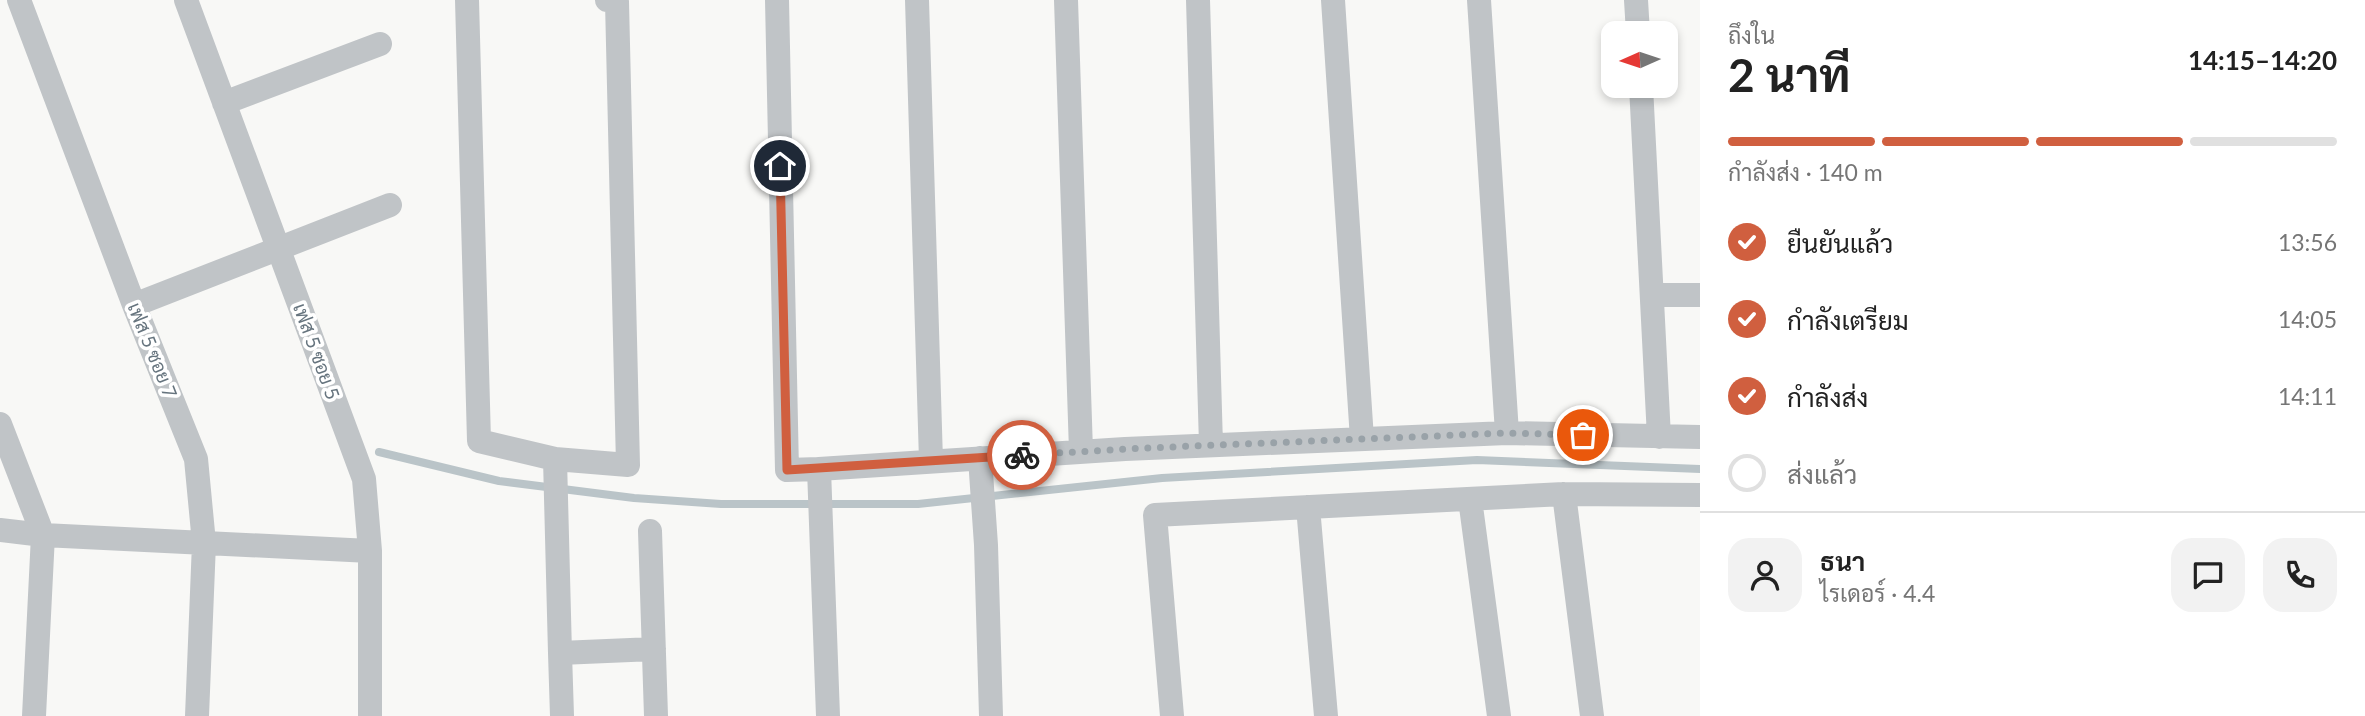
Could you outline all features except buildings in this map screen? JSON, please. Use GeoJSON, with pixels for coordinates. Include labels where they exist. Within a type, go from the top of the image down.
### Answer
{"type":"FeatureCollection","features":[{"type":"Feature","properties":{"kind":"street","name":"เฟส 5 ซอย 7"},"geometry":{"type":"LineString","coordinates":[[19,0],[134,305],[196,459],[204,543],[197,716]]}},
{"type":"Feature","properties":{"kind":"street","name":"เฟส 5 ซอย 5"},"geometry":{"type":"LineString","coordinates":[[186,0],[364,479],[370,551],[370,716]]}},
{"type":"Feature","properties":{"kind":"street"},"geometry":{"type":"LineString","coordinates":[[467,0],[479,441],[555,459],[628,465],[617,2],[607,0]]}},
{"type":"Feature","properties":{"kind":"street"},"geometry":{"type":"LineString","coordinates":[[777,0],[787,470],[820,479],[931,461],[981,468],[1081,451],[1507,433],[1700,437]]}},
{"type":"Feature","properties":{"kind":"street"},"geometry":{"type":"LineString","coordinates":[[917,0],[931,461]]}},
{"type":"Feature","properties":{"kind":"street"},"geometry":{"type":"LineString","coordinates":[[1066,0],[1081,451]]}},
{"type":"Feature","properties":{"kind":"street"},"geometry":{"type":"LineString","coordinates":[[1198,0],[1211,445]]}},
{"type":"Feature","properties":{"kind":"street"},"geometry":{"type":"LineString","coordinates":[[1333,0],[1362,439]]}},
{"type":"Feature","properties":{"kind":"street"},"geometry":{"type":"LineString","coordinates":[[1479,0],[1507,433]]}},
{"type":"Feature","properties":{"kind":"street"},"geometry":{"type":"LineString","coordinates":[[1636,0],[1637,21]]}},
{"type":"Feature","properties":{"kind":"street"},"geometry":{"type":"LineString","coordinates":[[224,103],[380,44]]}},
{"type":"Feature","properties":{"kind":"street"},"geometry":{"type":"LineString","coordinates":[[1642,98],[1659,437]]}},
{"type":"Feature","properties":{"kind":"street"},"geometry":{"type":"LineString","coordinates":[[134,305],[390,205]]}},
{"type":"Feature","properties":{"kind":"street"},"geometry":{"type":"LineString","coordinates":[[1652,295],[1700,295]]}},
{"type":"Feature","properties":{"kind":"street"},"geometry":{"type":"LineString","coordinates":[[0,424],[43,535],[34,716]]}},
{"type":"Feature","properties":{"kind":"street"},"geometry":{"type":"LineString","coordinates":[[555,459],[562,716]]}},
{"type":"Feature","properties":{"kind":"street"},"geometry":{"type":"LineString","coordinates":[[981,468],[991,716]]}},
{"type":"Feature","properties":{"kind":"street"},"geometry":{"type":"LineString","coordinates":[[820,479],[828,716]]}},
{"type":"Feature","properties":{"kind":"street"},"geometry":{"type":"LineString","coordinates":[[1172,716],[1155,515],[1563,494],[1700,495]]}},
{"type":"Feature","properties":{"kind":"street"},"geometry":{"type":"LineString","coordinates":[[1563,494],[1592,716]]}},
{"type":"Feature","properties":{"kind":"street"},"geometry":{"type":"LineString","coordinates":[[1470,499],[1499,716]]}},
{"type":"Feature","properties":{"kind":"street"},"geometry":{"type":"LineString","coordinates":[[1308,507],[1326,716]]}},
{"type":"Feature","properties":{"kind":"street"},"geometry":{"type":"LineString","coordinates":[[0,530],[43,535],[370,551]]}},
{"type":"Feature","properties":{"kind":"street"},"geometry":{"type":"LineString","coordinates":[[650,531],[656,716]]}},
{"type":"Feature","properties":{"kind":"street"},"geometry":{"type":"LineString","coordinates":[[560,653],[654,649]]}},
{"type":"Feature","properties":{"kind":"waterway"},"geometry":{"type":"LineString","coordinates":[[379,452],[499,481],[634,498],[721,504],[918,504],[1162,478],[1477,460],[1700,469]]}},
{"type":"Feature","properties":{"kind":"way so far"},"geometry":{"type":"LineString","coordinates":[[1022,455],[1507,433],[1583,435]]}},
{"type":"Feature","properties":{"kind":"route"},"geometry":{"type":"LineString","coordinates":[[780,166],[787,470],[1022,455]]}}]}
